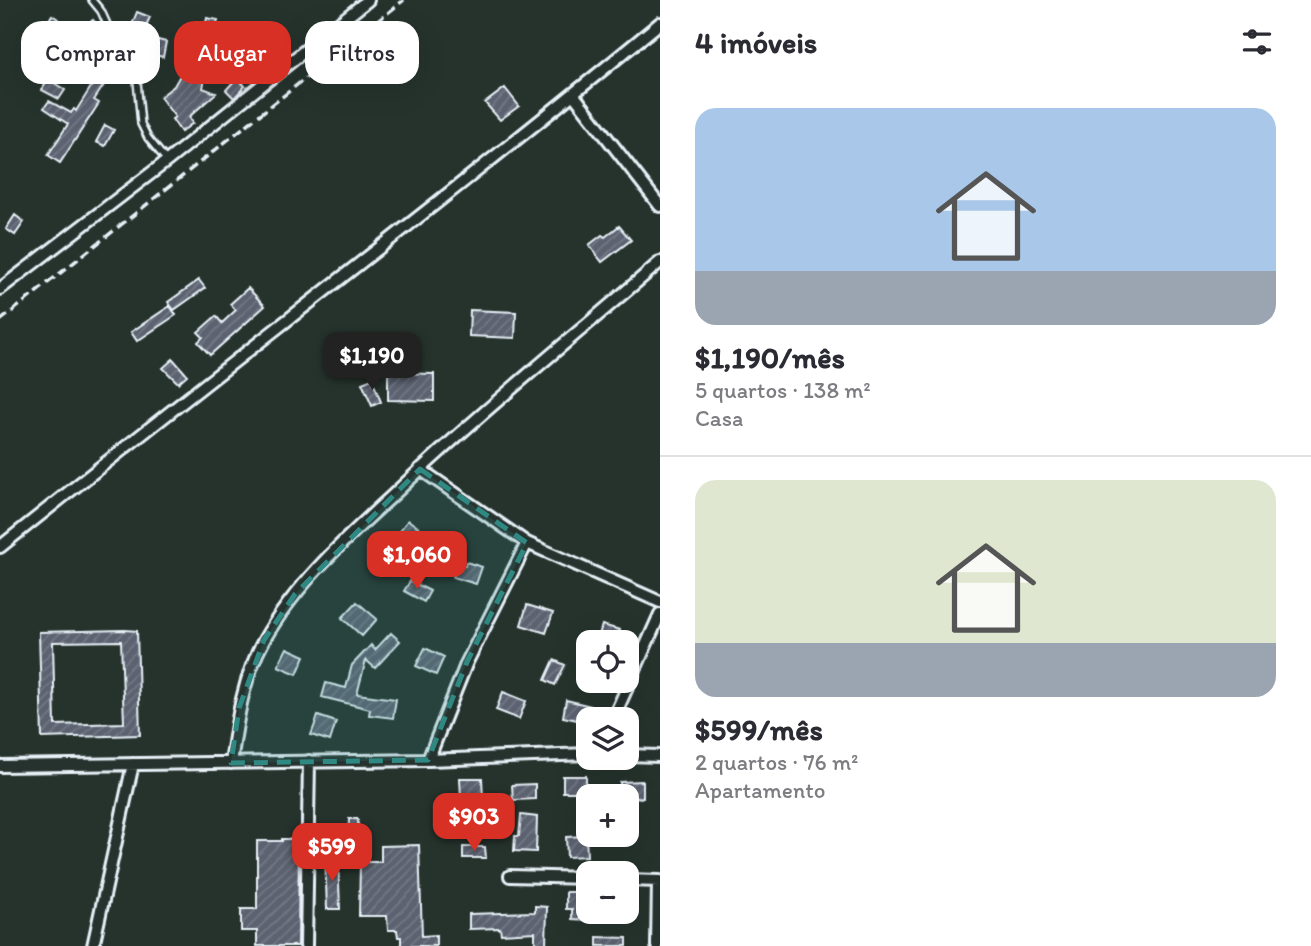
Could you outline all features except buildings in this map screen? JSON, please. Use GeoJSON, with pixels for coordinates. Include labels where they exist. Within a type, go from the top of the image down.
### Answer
{"type":"FeatureCollection","features":[{"type":"Feature","properties":{"kind":"street"},"geometry":{"type":"LineString","coordinates":[[0,289],[167,161],[368,0]]}},
{"type":"Feature","properties":{"kind":"street"},"geometry":{"type":"LineString","coordinates":[[0,547],[660,23]]}},
{"type":"Feature","properties":{"kind":"street"},"geometry":{"type":"LineString","coordinates":[[573,94],[660,206]]}},
{"type":"Feature","properties":{"kind":"street"},"geometry":{"type":"LineString","coordinates":[[231,762],[239,708],[249,675],[264,640],[295,594],[355,530],[420,469],[660,262]]}},
{"type":"Feature","properties":{"kind":"street"},"geometry":{"type":"LineString","coordinates":[[420,469],[527,542],[660,602]]}},
{"type":"Feature","properties":{"kind":"street"},"geometry":{"type":"LineString","coordinates":[[428,760],[467,662],[527,542]]}},
{"type":"Feature","properties":{"kind":"street"},"geometry":{"type":"LineString","coordinates":[[618,707],[660,614]]}},
{"type":"Feature","properties":{"kind":"street"},"geometry":{"type":"LineString","coordinates":[[0,766],[428,760],[576,754]]}},
{"type":"Feature","properties":{"kind":"street"},"geometry":{"type":"LineString","coordinates":[[639,755],[660,756]]}},
{"type":"Feature","properties":{"kind":"street"},"geometry":{"type":"LineString","coordinates":[[306,946],[309,761]]}},
{"type":"Feature","properties":{"kind":"street"},"geometry":{"type":"LineString","coordinates":[[93,946],[133,764]]}},
{"type":"Feature","properties":{"kind":"street"},"geometry":{"type":"LineString","coordinates":[[510,876],[576,878]]}},
{"type":"Feature","properties":{"kind":"street"},"geometry":{"type":"LineString","coordinates":[[639,880],[659,881],[657,946]]}},
{"type":"Feature","properties":{"kind":"lane"},"geometry":{"type":"LineString","coordinates":[[92,0],[101,11],[121,55],[137,81],[141,124],[148,138],[167,161]]}},
{"type":"Feature","properties":{"kind":"highlighted area"},"geometry":{"type":"Polygon","coordinates":[[[420,469],[527,543],[467,662],[428,760],[231,763],[239,708],[264,640],[295,594],[420,469]]]}},
{"type":"Feature","properties":{"kind":"railway"},"geometry":{"type":"LineString","coordinates":[[0,321],[404,0]]}}]}
